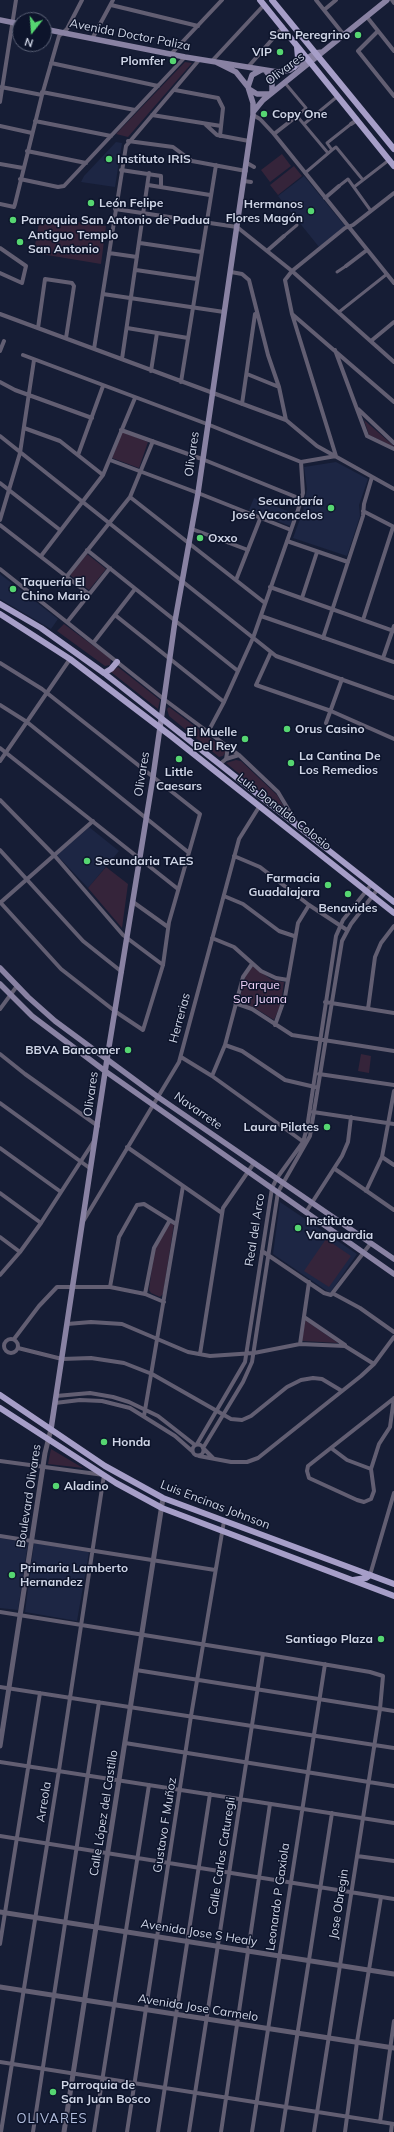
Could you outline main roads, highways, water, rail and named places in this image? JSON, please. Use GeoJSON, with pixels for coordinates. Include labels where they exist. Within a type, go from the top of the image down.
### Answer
{"type":"FeatureCollection","features":[{"type":"Feature","properties":{"kind":"main road"},"geometry":{"type":"LineString","coordinates":[[272,0],[318,54],[394,149]]}},
{"type":"Feature","properties":{"kind":"main road","name":"Olivares"},"geometry":{"type":"LineString","coordinates":[[253,113],[271,93],[285,83],[309,60],[344,35],[387,0]]}},
{"type":"Feature","properties":{"kind":"main road"},"geometry":{"type":"LineString","coordinates":[[262,2],[394,166]]}},
{"type":"Feature","properties":{"kind":"main road"},"geometry":{"type":"LineString","coordinates":[[0,20],[12,22]]}},
{"type":"Feature","properties":{"kind":"main road","name":"Avenida Doctor Paliza"},"geometry":{"type":"LineString","coordinates":[[52,31],[199,60],[264,70],[282,72],[294,67]]}},
{"type":"Feature","properties":{"kind":"main road"},"geometry":{"type":"LineString","coordinates":[[294,67],[298,58],[297,46]]}},
{"type":"Feature","properties":{"kind":"main road"},"geometry":{"type":"LineString","coordinates":[[294,67],[309,60]]}},
{"type":"Feature","properties":{"kind":"main road","name":"Olivares"},"geometry":{"type":"LineString","coordinates":[[51,1429],[72,1287],[84,1220],[105,1071],[116,1012],[165,700],[175,621],[198,492],[246,171],[253,113],[249,88],[236,72],[214,62]]}},
{"type":"Feature","properties":{"kind":"main road"},"geometry":{"type":"LineString","coordinates":[[264,70],[272,79],[271,93],[257,94],[249,88],[252,75],[264,70]]}},
{"type":"Feature","properties":{"kind":"main road","name":"Luis Donaldo Colosio"},"geometry":{"type":"LineString","coordinates":[[0,604],[41,628],[104,673],[394,902]]}},
{"type":"Feature","properties":{"kind":"main road","name":"Luis Donaldo Colosio"},"geometry":{"type":"LineString","coordinates":[[0,614],[70,659],[171,736],[394,913]]}},
{"type":"Feature","properties":{"kind":"main road"},"geometry":{"type":"LineString","coordinates":[[104,673],[111,669],[117,662]]}},
{"type":"Feature","properties":{"kind":"main road"},"geometry":{"type":"LineString","coordinates":[[171,736],[178,731]]}},
{"type":"Feature","properties":{"kind":"main road","name":"Navarrete"},"geometry":{"type":"LineString","coordinates":[[0,968],[41,1010],[107,1059],[254,1163],[313,1202],[394,1259]]}},
{"type":"Feature","properties":{"kind":"main road","name":"Navarrete"},"geometry":{"type":"LineString","coordinates":[[0,984],[32,1016],[105,1071],[394,1274]]}},
{"type":"Feature","properties":{"kind":"main road","name":"Luis Encinas Johnson"},"geometry":{"type":"LineString","coordinates":[[0,1396],[131,1481],[163,1498],[394,1584]]}},
{"type":"Feature","properties":{"kind":"main road","name":"Luis Encinas Johnson"},"geometry":{"type":"LineString","coordinates":[[0,1408],[126,1489],[162,1508],[394,1596]]}},
{"type":"Feature","properties":{"kind":"main road"},"geometry":{"type":"LineString","coordinates":[[126,1489],[131,1481]]}},
{"type":"Feature","properties":{"kind":"main road"},"geometry":{"type":"LineString","coordinates":[[352,1580],[366,1578],[370,1575]]}},
{"type":"Feature","properties":{"kind":"place","name":"San Peregrino"},"geometry":{"type":"Point","coordinates":[358,35]}},
{"type":"Feature","properties":{"kind":"place","name":"VIP"},"geometry":{"type":"Point","coordinates":[280,52]}},
{"type":"Feature","properties":{"kind":"place","name":"Plomfer"},"geometry":{"type":"Point","coordinates":[173,61]}},
{"type":"Feature","properties":{"kind":"place","name":"Copy One"},"geometry":{"type":"Point","coordinates":[264,114]}},
{"type":"Feature","properties":{"kind":"place","name":"Instituto IRIS"},"geometry":{"type":"Point","coordinates":[109,159]}},
{"type":"Feature","properties":{"kind":"place","name":"León Felipe"},"geometry":{"type":"Point","coordinates":[91,203]}},
{"type":"Feature","properties":{"kind":"place","name":"Hermanos Flores Magón"},"geometry":{"type":"Point","coordinates":[311,211]}},
{"type":"Feature","properties":{"kind":"place","name":"Parroquia San Antonio de Padua"},"geometry":{"type":"Point","coordinates":[13,220]}},
{"type":"Feature","properties":{"kind":"place","name":"Antiguo Templo San Antonio"},"geometry":{"type":"Point","coordinates":[20,242]}},
{"type":"Feature","properties":{"kind":"place","name":"Secundaría José Vaconcelos"},"geometry":{"type":"Point","coordinates":[331,508]}},
{"type":"Feature","properties":{"kind":"place","name":"Oxxo"},"geometry":{"type":"Point","coordinates":[200,538]}},
{"type":"Feature","properties":{"kind":"place","name":"Taquería El Chino Mario"},"geometry":{"type":"Point","coordinates":[13,589]}},
{"type":"Feature","properties":{"kind":"place","name":"Orus Casino"},"geometry":{"type":"Point","coordinates":[287,729]}},
{"type":"Feature","properties":{"kind":"place","name":"El Muelle Del Rey"},"geometry":{"type":"Point","coordinates":[245,739]}},
{"type":"Feature","properties":{"kind":"place","name":"Little Caesars"},"geometry":{"type":"Point","coordinates":[179,759]}},
{"type":"Feature","properties":{"kind":"place","name":"La Cantina De Los Remedios"},"geometry":{"type":"Point","coordinates":[291,763]}},
{"type":"Feature","properties":{"kind":"place","name":"Secundaria TAES"},"geometry":{"type":"Point","coordinates":[87,861]}},
{"type":"Feature","properties":{"kind":"place","name":"Farmacia Guadalajara"},"geometry":{"type":"Point","coordinates":[328,885]}},
{"type":"Feature","properties":{"kind":"place","name":"Benavides"},"geometry":{"type":"Point","coordinates":[348,894]}},
{"type":"Feature","properties":{"kind":"place","name":"BBVA Bancomer"},"geometry":{"type":"Point","coordinates":[128,1050]}},
{"type":"Feature","properties":{"kind":"place","name":"Laura Pilates"},"geometry":{"type":"Point","coordinates":[327,1127]}},
{"type":"Feature","properties":{"kind":"place","name":"Instituto Vanguardia"},"geometry":{"type":"Point","coordinates":[298,1228]}},
{"type":"Feature","properties":{"kind":"place","name":"Honda"},"geometry":{"type":"Point","coordinates":[104,1442]}},
{"type":"Feature","properties":{"kind":"place","name":"Aladino"},"geometry":{"type":"Point","coordinates":[56,1486]}},
{"type":"Feature","properties":{"kind":"place","name":"Primaria Lamberto Hernandez"},"geometry":{"type":"Point","coordinates":[12,1575]}},
{"type":"Feature","properties":{"kind":"place","name":"Santiago Plaza"},"geometry":{"type":"Point","coordinates":[381,1639]}},
{"type":"Feature","properties":{"kind":"place","name":"Parroquia de San Juan Bosco"},"geometry":{"type":"Point","coordinates":[53,2092]}},
{"type":"Feature","properties":{"kind":"district","name":"OLIVARES"},"geometry":{"type":"Point","coordinates":[52,2119]}},
{"type":"Feature","properties":{"kind":"park label","name":"Parque Sor Juana"},"geometry":{"type":"Point","coordinates":[260,992]}}]}
